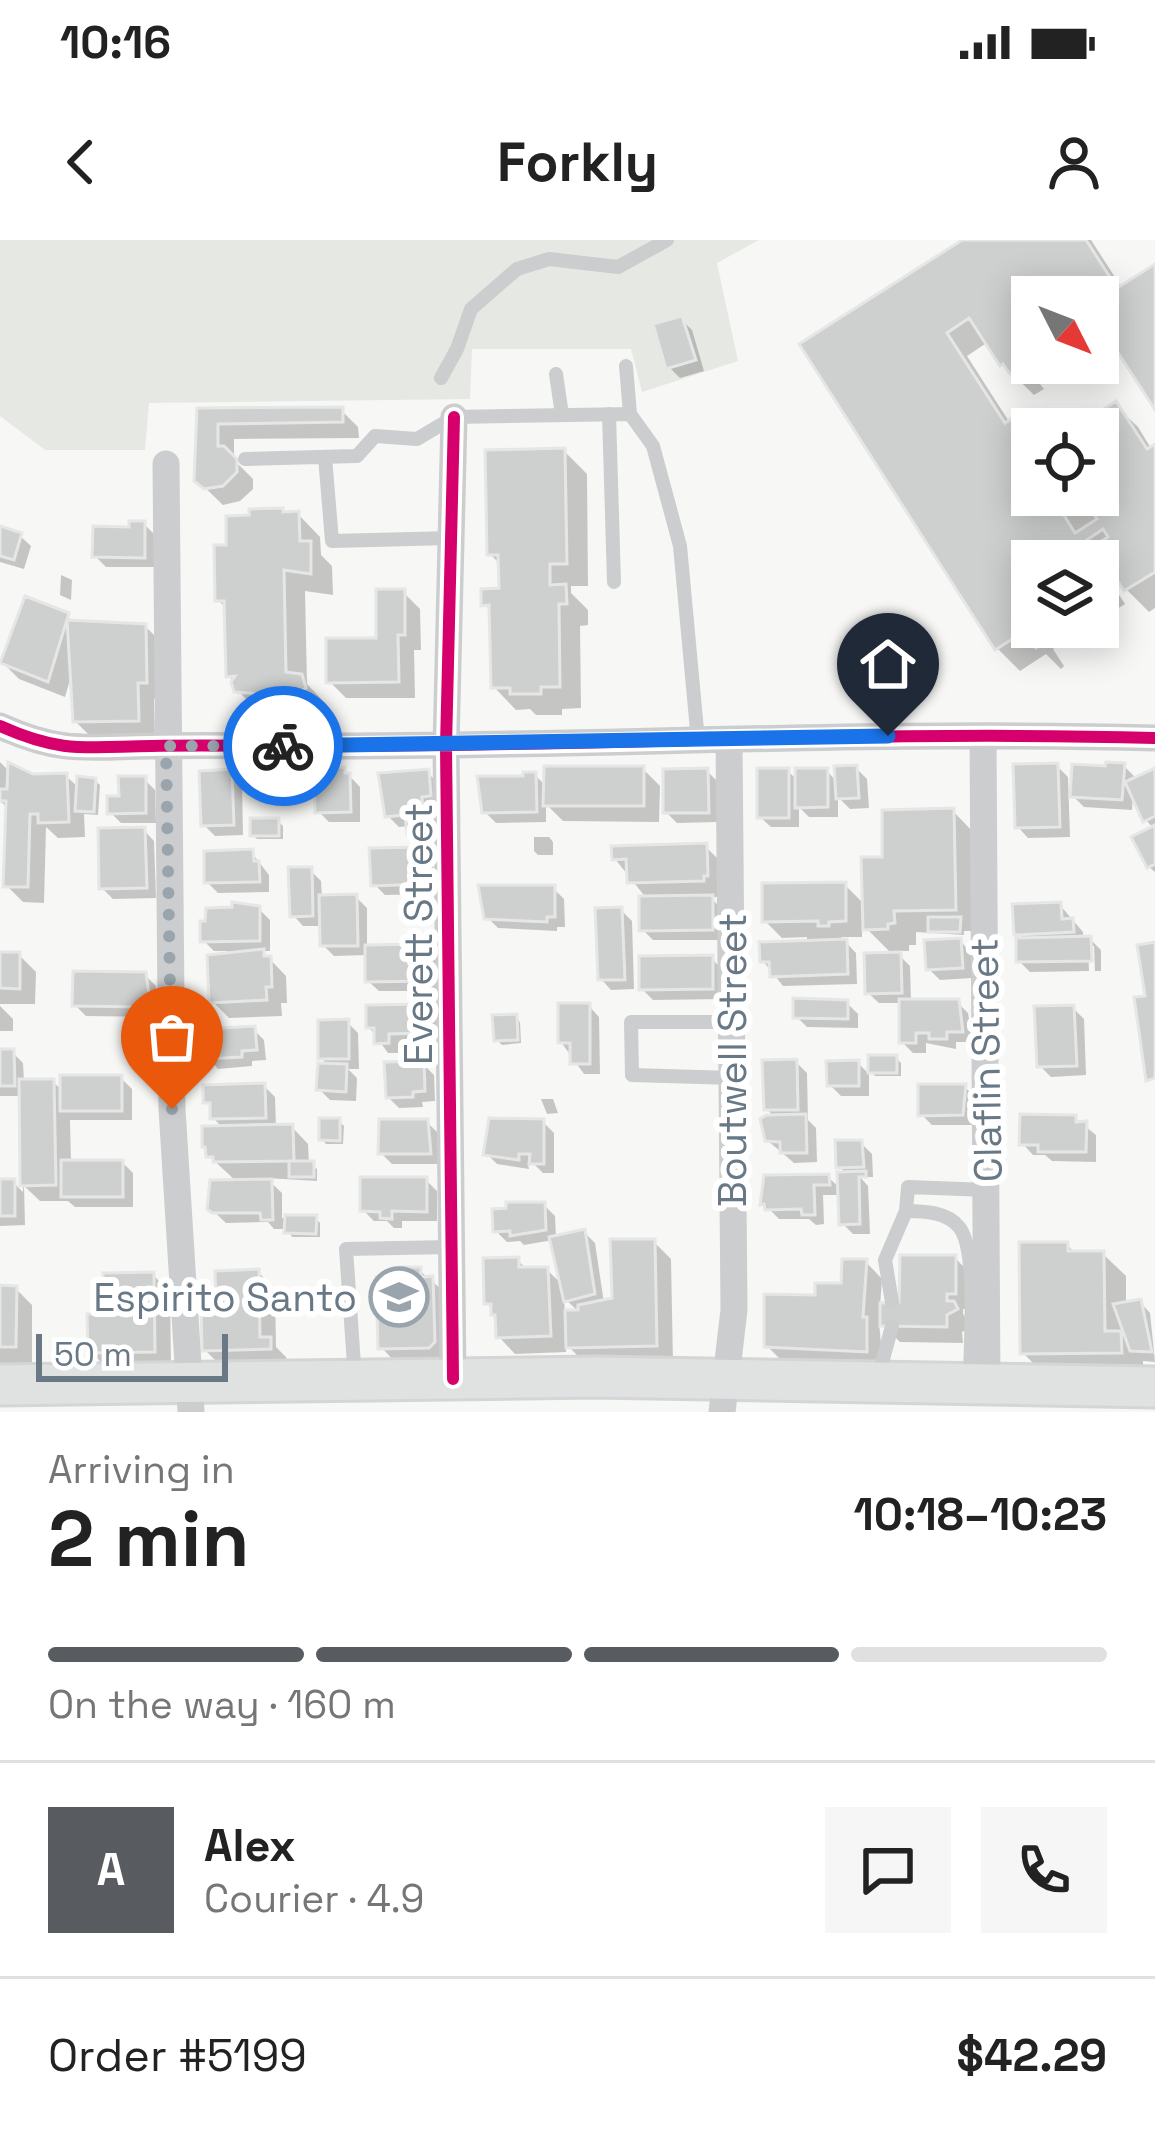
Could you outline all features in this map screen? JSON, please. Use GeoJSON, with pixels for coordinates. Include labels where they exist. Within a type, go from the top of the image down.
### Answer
{"type":"FeatureCollection","features":[{"type":"Feature","properties":{"kind":"main road"},"geometry":{"type":"LineString","coordinates":[[0,1385],[190,1397],[355,1379],[453,1378],[724,1395],[878,1382],[1155,1387]]}},
{"type":"Feature","properties":{"kind":"street","name":"Everett Street"},"geometry":{"type":"LineString","coordinates":[[453,1378],[446,746],[454,417]]}},
{"type":"Feature","properties":{"kind":"street"},"geometry":{"type":"LineString","coordinates":[[166,464],[172,1109],[190,1397]]}},
{"type":"Feature","properties":{"kind":"street"},"geometry":{"type":"LineString","coordinates":[[0,726],[67,749],[983,736],[1155,738]]}},
{"type":"Feature","properties":{"kind":"street","name":"Claflin Street"},"geometry":{"type":"LineString","coordinates":[[979,1384],[988,1190],[983,736]]}},
{"type":"Feature","properties":{"kind":"street","name":"Boutwell Street"},"geometry":{"type":"LineString","coordinates":[[724,1395],[734,1310],[729,740]]}},
{"type":"Feature","properties":{"kind":"lane"},"geometry":{"type":"LineString","coordinates":[[441,378],[471,309],[517,269],[549,259],[617,267],[667,240]]}},
{"type":"Feature","properties":{"kind":"lane"},"geometry":{"type":"LineString","coordinates":[[626,366],[630,414],[653,446],[680,546],[698,741]]}},
{"type":"Feature","properties":{"kind":"lane"},"geometry":{"type":"LineString","coordinates":[[556,374],[562,415]]}},
{"type":"Feature","properties":{"kind":"lane"},"geometry":{"type":"LineString","coordinates":[[608,414],[614,582]]}},
{"type":"Feature","properties":{"kind":"lane"},"geometry":{"type":"LineString","coordinates":[[245,459],[357,456],[375,436],[417,439],[454,417],[630,414]]}},
{"type":"Feature","properties":{"kind":"lane"},"geometry":{"type":"LineString","coordinates":[[326,457],[332,541],[451,538]]}},
{"type":"Feature","properties":{"kind":"lane"},"geometry":{"type":"LineString","coordinates":[[732,1022],[631,1022],[632,1076],[733,1078]]}},
{"type":"Feature","properties":{"kind":"lane"},"geometry":{"type":"LineString","coordinates":[[892,1303],[885,1260],[906,1211],[908,1187],[988,1190]]}},
{"type":"Feature","properties":{"kind":"lane"},"geometry":{"type":"LineString","coordinates":[[906,1211],[928,1210],[963,1232],[979,1384]]}},
{"type":"Feature","properties":{"kind":"lane"},"geometry":{"type":"LineString","coordinates":[[355,1379],[346,1249],[451,1247]]}},
{"type":"Feature","properties":{"kind":"lane"},"geometry":{"type":"LineString","coordinates":[[878,1382],[892,1326]]}},
{"type":"Feature","properties":{"kind":"shaded area"},"geometry":{"type":"Polygon","coordinates":[[[0,240],[759,240],[717,263],[738,361],[642,392],[631,349],[472,349],[470,399],[149,403],[145,450],[45,450],[0,416],[0,240]]]}},
{"type":"Feature","properties":{"kind":"building"},"geometry":{"type":"Polygon","coordinates":[[[962,240],[1086,240],[1109,276],[1011,276],[1010,374],[969,318],[947,333],[1005,423],[1011,419],[1011,516],[1064,516],[1075,533],[1095,516],[1119,516],[1119,408],[1105,408],[1116,401],[1147,449],[1155,444],[1155,572],[1124,591],[1119,583],[1119,540],[1103,540],[1108,537],[1103,529],[1087,540],[1011,540],[1011,640],[995,650],[799,344],[962,240]]]}},
{"type":"Feature","properties":{"kind":"building"},"geometry":{"type":"Polygon","coordinates":[[[1155,264],[1155,410],[1119,354],[1119,287],[1155,264]]]}},
{"type":"Feature","properties":{"kind":"building"},"geometry":{"type":"Polygon","coordinates":[[[682,316],[696,360],[666,369],[653,324],[682,316]]]}},
{"type":"Feature","properties":{"kind":"building"},"geometry":{"type":"Polygon","coordinates":[[[343,407],[343,422],[218,424],[218,446],[237,459],[237,472],[223,486],[204,489],[194,481],[197,408],[343,407]]]}},
{"type":"Feature","properties":{"kind":"building"},"geometry":{"type":"Polygon","coordinates":[[[565,448],[567,564],[550,564],[550,585],[566,584],[567,604],[559,604],[560,687],[541,687],[541,694],[510,694],[510,688],[491,688],[489,605],[481,606],[481,589],[499,588],[498,555],[487,555],[485,450],[565,448]]]}},
{"type":"Feature","properties":{"kind":"building"},"geometry":{"type":"Polygon","coordinates":[[[283,508],[283,512],[299,511],[300,541],[311,541],[311,574],[284,570],[286,672],[302,674],[306,688],[294,696],[234,692],[231,682],[235,676],[226,677],[224,601],[215,601],[214,545],[226,545],[226,516],[249,515],[249,509],[283,508]]]}},
{"type":"Feature","properties":{"kind":"building"},"geometry":{"type":"Polygon","coordinates":[[[129,521],[145,521],[145,558],[92,557],[93,526],[129,527],[129,521]]]}},
{"type":"Feature","properties":{"kind":"building"},"geometry":{"type":"Polygon","coordinates":[[[0,526],[22,533],[14,560],[0,556],[0,526]]]}},
{"type":"Feature","properties":{"kind":"building"},"geometry":{"type":"Polygon","coordinates":[[[376,589],[405,589],[405,635],[398,635],[399,682],[326,683],[326,638],[376,638],[376,589]]]}},
{"type":"Feature","properties":{"kind":"building"},"geometry":{"type":"Polygon","coordinates":[[[25,596],[69,613],[48,682],[0,663],[25,596]]]}},
{"type":"Feature","properties":{"kind":"building"},"geometry":{"type":"Polygon","coordinates":[[[67,620],[146,624],[147,683],[138,683],[139,721],[73,722],[67,620]]]}},
{"type":"Feature","properties":{"kind":"building"},"geometry":{"type":"Polygon","coordinates":[[[8,762],[33,774],[67,773],[69,822],[38,823],[38,814],[30,814],[28,887],[3,887],[6,801],[0,801],[0,789],[7,789],[8,762]]]}},
{"type":"Feature","properties":{"kind":"building"},"geometry":{"type":"Polygon","coordinates":[[[1106,762],[1125,763],[1122,800],[1070,797],[1072,764],[1105,766],[1106,762]]]}},
{"type":"Feature","properties":{"kind":"building"},"geometry":{"type":"Polygon","coordinates":[[[1058,763],[1060,827],[1015,828],[1013,764],[1058,763]]]}},
{"type":"Feature","properties":{"kind":"building"},"geometry":{"type":"Polygon","coordinates":[[[857,765],[859,798],[836,799],[834,766],[857,765]]]}},
{"type":"Feature","properties":{"kind":"building"},"geometry":{"type":"Polygon","coordinates":[[[544,766],[644,766],[644,806],[543,806],[544,766]]]}},
{"type":"Feature","properties":{"kind":"building"},"geometry":{"type":"Polygon","coordinates":[[[345,767],[345,773],[350,773],[351,812],[315,813],[314,768],[345,767]]]}},
{"type":"Feature","properties":{"kind":"building"},"geometry":{"type":"Polygon","coordinates":[[[708,768],[709,813],[663,813],[663,769],[708,768]]]}},
{"type":"Feature","properties":{"kind":"building"},"geometry":{"type":"Polygon","coordinates":[[[757,768],[789,768],[789,818],[757,818],[757,768]]]}},
{"type":"Feature","properties":{"kind":"building"},"geometry":{"type":"Polygon","coordinates":[[[795,768],[828,768],[828,807],[795,808],[795,768]]]}},
{"type":"Feature","properties":{"kind":"building"},"geometry":{"type":"Polygon","coordinates":[[[1155,768],[1155,816],[1143,822],[1125,782],[1155,768]]]}},
{"type":"Feature","properties":{"kind":"building"},"geometry":{"type":"Polygon","coordinates":[[[232,769],[234,825],[201,826],[199,771],[232,769]]]}},
{"type":"Feature","properties":{"kind":"building"},"geometry":{"type":"Polygon","coordinates":[[[429,769],[431,796],[422,797],[424,832],[407,834],[405,815],[385,817],[378,773],[429,769]]]}},
{"type":"Feature","properties":{"kind":"building"},"geometry":{"type":"Polygon","coordinates":[[[523,772],[536,772],[537,812],[482,813],[477,776],[523,776],[523,772]]]}},
{"type":"Feature","properties":{"kind":"building"},"geometry":{"type":"Polygon","coordinates":[[[77,776],[96,778],[94,812],[75,811],[77,776]]]}},
{"type":"Feature","properties":{"kind":"building"},"geometry":{"type":"Polygon","coordinates":[[[118,776],[146,776],[146,813],[107,814],[107,796],[119,796],[118,776]]]}},
{"type":"Feature","properties":{"kind":"building"},"geometry":{"type":"Polygon","coordinates":[[[954,808],[956,910],[894,911],[895,923],[888,924],[888,929],[863,930],[861,857],[882,857],[882,810],[954,808]]]}},
{"type":"Feature","properties":{"kind":"building"},"geometry":{"type":"Polygon","coordinates":[[[250,818],[279,818],[279,836],[250,836],[250,818]]]}},
{"type":"Feature","properties":{"kind":"building"},"geometry":{"type":"Polygon","coordinates":[[[1155,825],[1155,864],[1147,868],[1131,837],[1155,825]]]}},
{"type":"Feature","properties":{"kind":"building"},"geometry":{"type":"Polygon","coordinates":[[[145,827],[147,888],[99,889],[98,828],[145,827]]]}},
{"type":"Feature","properties":{"kind":"building"},"geometry":{"type":"Polygon","coordinates":[[[707,843],[704,881],[627,883],[626,859],[612,860],[611,846],[707,843]]]}},
{"type":"Feature","properties":{"kind":"building"},"geometry":{"type":"Polygon","coordinates":[[[424,847],[425,884],[371,886],[369,848],[424,847]]]}},
{"type":"Feature","properties":{"kind":"building"},"geometry":{"type":"Polygon","coordinates":[[[253,849],[260,882],[204,883],[204,851],[253,849]]]}},
{"type":"Feature","properties":{"kind":"building"},"geometry":{"type":"Polygon","coordinates":[[[288,867],[312,867],[313,916],[290,917],[288,867]]]}},
{"type":"Feature","properties":{"kind":"building"},"geometry":{"type":"Polygon","coordinates":[[[846,882],[846,921],[829,922],[829,926],[818,926],[818,921],[762,922],[762,883],[846,882]]]}},
{"type":"Feature","properties":{"kind":"building"},"geometry":{"type":"Polygon","coordinates":[[[478,885],[555,885],[555,917],[547,917],[547,922],[484,919],[478,885]]]}},
{"type":"Feature","properties":{"kind":"building"},"geometry":{"type":"Polygon","coordinates":[[[357,894],[358,946],[320,946],[319,895],[357,894]]]}},
{"type":"Feature","properties":{"kind":"building"},"geometry":{"type":"Polygon","coordinates":[[[713,895],[713,930],[639,931],[639,896],[713,895]]]}},
{"type":"Feature","properties":{"kind":"building"},"geometry":{"type":"Polygon","coordinates":[[[232,902],[260,906],[260,941],[200,942],[200,921],[205,921],[206,908],[232,907],[232,902]]]}},
{"type":"Feature","properties":{"kind":"building"},"geometry":{"type":"Polygon","coordinates":[[[1061,902],[1062,919],[1073,918],[1074,932],[1014,935],[1012,904],[1061,902]]]}},
{"type":"Feature","properties":{"kind":"building"},"geometry":{"type":"Polygon","coordinates":[[[622,907],[625,980],[598,980],[595,908],[622,907]]]}},
{"type":"Feature","properties":{"kind":"building"},"geometry":{"type":"Polygon","coordinates":[[[928,917],[961,917],[960,932],[928,932],[928,917]]]}},
{"type":"Feature","properties":{"kind":"building"},"geometry":{"type":"Polygon","coordinates":[[[1091,936],[1092,961],[1016,962],[1016,938],[1091,936]]]}},
{"type":"Feature","properties":{"kind":"building"},"geometry":{"type":"Polygon","coordinates":[[[961,938],[963,968],[926,970],[924,940],[961,938]]]}},
{"type":"Feature","properties":{"kind":"building"},"geometry":{"type":"Polygon","coordinates":[[[847,939],[848,974],[770,977],[769,962],[760,962],[759,942],[847,939]]]}},
{"type":"Feature","properties":{"kind":"building"},"geometry":{"type":"Polygon","coordinates":[[[1155,942],[1155,1078],[1146,1081],[1134,997],[1145,996],[1137,945],[1155,942]]]}},
{"type":"Feature","properties":{"kind":"building"},"geometry":{"type":"Polygon","coordinates":[[[426,944],[427,981],[365,982],[365,945],[426,944]]]}},
{"type":"Feature","properties":{"kind":"building"},"geometry":{"type":"Polygon","coordinates":[[[264,949],[264,956],[271,956],[272,987],[266,987],[267,1000],[209,1003],[207,955],[264,949]]]}},
{"type":"Feature","properties":{"kind":"building"},"geometry":{"type":"Polygon","coordinates":[[[0,952],[20,952],[20,989],[0,988],[0,952]]]}},
{"type":"Feature","properties":{"kind":"building"},"geometry":{"type":"Polygon","coordinates":[[[901,952],[902,993],[865,994],[864,953],[901,952]]]}},
{"type":"Feature","properties":{"kind":"building"},"geometry":{"type":"Polygon","coordinates":[[[713,955],[713,989],[639,990],[639,956],[713,955]]]}},
{"type":"Feature","properties":{"kind":"building"},"geometry":{"type":"Polygon","coordinates":[[[73,971],[146,972],[150,1003],[145,1007],[72,1006],[73,971]]]}},
{"type":"Feature","properties":{"kind":"building"},"geometry":{"type":"Polygon","coordinates":[[[793,998],[848,1000],[848,1019],[793,1018],[793,998]]]}},
{"type":"Feature","properties":{"kind":"building"},"geometry":{"type":"Polygon","coordinates":[[[899,999],[959,999],[963,1032],[947,1032],[947,1039],[916,1033],[916,1043],[899,1043],[899,999]]]}},
{"type":"Feature","properties":{"kind":"building"},"geometry":{"type":"Polygon","coordinates":[[[558,1003],[590,1003],[590,1064],[570,1064],[570,1043],[558,1043],[558,1003]]]}},
{"type":"Feature","properties":{"kind":"building"},"geometry":{"type":"Polygon","coordinates":[[[429,1004],[430,1023],[424,1023],[424,1033],[389,1034],[389,1043],[374,1044],[374,1028],[366,1028],[366,1005],[429,1004]]]}},
{"type":"Feature","properties":{"kind":"building"},"geometry":{"type":"Polygon","coordinates":[[[1074,1005],[1077,1066],[1037,1067],[1034,1006],[1074,1005]]]}},
{"type":"Feature","properties":{"kind":"building"},"geometry":{"type":"Polygon","coordinates":[[[517,1014],[518,1040],[494,1041],[492,1015],[517,1014]]]}},
{"type":"Feature","properties":{"kind":"building"},"geometry":{"type":"Polygon","coordinates":[[[349,1019],[349,1059],[318,1059],[318,1020],[349,1019]]]}},
{"type":"Feature","properties":{"kind":"building"},"geometry":{"type":"Polygon","coordinates":[[[255,1026],[257,1050],[242,1051],[242,1057],[205,1059],[204,1051],[199,1051],[198,1039],[206,1038],[205,1029],[255,1026]]]}},
{"type":"Feature","properties":{"kind":"building"},"geometry":{"type":"Polygon","coordinates":[[[0,1049],[14,1049],[15,1086],[0,1086],[0,1049]]]}},
{"type":"Feature","properties":{"kind":"building"},"geometry":{"type":"Polygon","coordinates":[[[868,1055],[897,1055],[897,1073],[868,1073],[868,1055]]]}},
{"type":"Feature","properties":{"kind":"building"},"geometry":{"type":"Polygon","coordinates":[[[797,1059],[798,1110],[764,1110],[762,1060],[797,1059]]]}},
{"type":"Feature","properties":{"kind":"building"},"geometry":{"type":"Polygon","coordinates":[[[859,1060],[859,1086],[827,1086],[826,1061],[859,1060]]]}},
{"type":"Feature","properties":{"kind":"building"},"geometry":{"type":"Polygon","coordinates":[[[424,1061],[425,1091],[413,1092],[413,1097],[386,1098],[384,1062],[424,1061]]]}},
{"type":"Feature","properties":{"kind":"building"},"geometry":{"type":"Polygon","coordinates":[[[318,1063],[347,1064],[346,1092],[316,1090],[318,1063]]]}},
{"type":"Feature","properties":{"kind":"building"},"geometry":{"type":"Polygon","coordinates":[[[60,1075],[122,1075],[122,1111],[60,1111],[60,1075]]]}},
{"type":"Feature","properties":{"kind":"building"},"geometry":{"type":"Polygon","coordinates":[[[19,1079],[54,1079],[56,1185],[20,1186],[19,1079]]]}},
{"type":"Feature","properties":{"kind":"building"},"geometry":{"type":"Polygon","coordinates":[[[265,1083],[266,1118],[210,1119],[210,1103],[203,1103],[203,1085],[265,1083]]]}},
{"type":"Feature","properties":{"kind":"building"},"geometry":{"type":"Polygon","coordinates":[[[918,1084],[966,1084],[963,1115],[918,1116],[918,1084]]]}},
{"type":"Feature","properties":{"kind":"building"},"geometry":{"type":"Polygon","coordinates":[[[806,1114],[807,1153],[780,1153],[780,1142],[765,1141],[760,1119],[766,1115],[806,1114]]]}},
{"type":"Feature","properties":{"kind":"building"},"geometry":{"type":"Polygon","coordinates":[[[1020,1114],[1076,1115],[1076,1122],[1087,1121],[1086,1152],[1038,1152],[1038,1145],[1019,1145],[1020,1114]]]}},
{"type":"Feature","properties":{"kind":"building"},"geometry":{"type":"Polygon","coordinates":[[[319,1118],[340,1118],[340,1141],[319,1140],[319,1118]]]}},
{"type":"Feature","properties":{"kind":"building"},"geometry":{"type":"Polygon","coordinates":[[[489,1118],[544,1119],[544,1164],[529,1164],[530,1154],[519,1154],[519,1160],[483,1155],[489,1118]]]}},
{"type":"Feature","properties":{"kind":"building"},"geometry":{"type":"Polygon","coordinates":[[[379,1119],[428,1119],[431,1154],[378,1154],[379,1119]]]}},
{"type":"Feature","properties":{"kind":"building"},"geometry":{"type":"Polygon","coordinates":[[[293,1124],[294,1161],[213,1162],[202,1147],[202,1126],[293,1124]]]}},
{"type":"Feature","properties":{"kind":"building"},"geometry":{"type":"Polygon","coordinates":[[[835,1140],[862,1140],[864,1167],[836,1168],[835,1140]]]}},
{"type":"Feature","properties":{"kind":"building"},"geometry":{"type":"Polygon","coordinates":[[[61,1160],[123,1160],[123,1197],[61,1197],[61,1160]]]}},
{"type":"Feature","properties":{"kind":"building"},"geometry":{"type":"Polygon","coordinates":[[[289,1161],[314,1161],[314,1177],[289,1177],[289,1161]]]}},
{"type":"Feature","properties":{"kind":"building"},"geometry":{"type":"Polygon","coordinates":[[[866,1171],[866,1177],[859,1177],[860,1224],[839,1225],[837,1172],[866,1171]]]}},
{"type":"Feature","properties":{"kind":"building"},"geometry":{"type":"Polygon","coordinates":[[[829,1174],[830,1185],[814,1185],[815,1215],[802,1215],[801,1209],[765,1210],[760,1205],[764,1175],[829,1174]]]}},
{"type":"Feature","properties":{"kind":"building"},"geometry":{"type":"Polygon","coordinates":[[[360,1177],[427,1177],[427,1212],[392,1211],[392,1219],[380,1218],[380,1212],[360,1211],[360,1177]]]}},
{"type":"Feature","properties":{"kind":"building"},"geometry":{"type":"Polygon","coordinates":[[[0,1179],[15,1179],[15,1216],[0,1216],[0,1179]]]}},
{"type":"Feature","properties":{"kind":"building"},"geometry":{"type":"Polygon","coordinates":[[[272,1179],[273,1220],[261,1220],[260,1213],[212,1213],[207,1209],[210,1180],[272,1179]]]}},
{"type":"Feature","properties":{"kind":"building"},"geometry":{"type":"Polygon","coordinates":[[[506,1202],[545,1202],[546,1230],[510,1236],[510,1231],[493,1232],[492,1209],[506,1208],[506,1202]]]}},
{"type":"Feature","properties":{"kind":"building"},"geometry":{"type":"Polygon","coordinates":[[[285,1215],[317,1215],[316,1234],[284,1233],[285,1215]]]}},
{"type":"Feature","properties":{"kind":"building"},"geometry":{"type":"Polygon","coordinates":[[[585,1229],[595,1294],[564,1302],[549,1237],[585,1229]]]}},
{"type":"Feature","properties":{"kind":"building"},"geometry":{"type":"Polygon","coordinates":[[[610,1239],[655,1239],[657,1346],[566,1348],[565,1310],[612,1298],[610,1239]]]}},
{"type":"Feature","properties":{"kind":"building"},"geometry":{"type":"Polygon","coordinates":[[[1019,1242],[1068,1242],[1068,1251],[1104,1251],[1105,1331],[1121,1331],[1122,1353],[1020,1354],[1019,1242]]]}},
{"type":"Feature","properties":{"kind":"building"},"geometry":{"type":"Polygon","coordinates":[[[900,1255],[956,1255],[956,1294],[947,1294],[947,1301],[954,1301],[958,1309],[947,1315],[947,1327],[880,1326],[880,1303],[899,1302],[900,1255]]]}},
{"type":"Feature","properties":{"kind":"building"},"geometry":{"type":"Polygon","coordinates":[[[519,1257],[519,1267],[548,1267],[551,1336],[496,1338],[495,1315],[491,1315],[491,1304],[484,1304],[483,1258],[519,1257]]]}},
{"type":"Feature","properties":{"kind":"building"},"geometry":{"type":"Polygon","coordinates":[[[842,1259],[867,1259],[863,1317],[867,1317],[867,1352],[764,1347],[764,1294],[815,1295],[815,1283],[841,1283],[842,1259]]]}},
{"type":"Feature","properties":{"kind":"building"},"geometry":{"type":"Polygon","coordinates":[[[400,1267],[421,1267],[421,1277],[433,1276],[435,1342],[429,1348],[378,1349],[376,1277],[400,1277],[400,1267]]]}},
{"type":"Feature","properties":{"kind":"building"},"geometry":{"type":"Polygon","coordinates":[[[259,1269],[260,1337],[271,1337],[271,1349],[202,1351],[201,1306],[216,1306],[215,1271],[259,1269]]]}},
{"type":"Feature","properties":{"kind":"building"},"geometry":{"type":"Polygon","coordinates":[[[154,1272],[155,1352],[88,1353],[87,1314],[104,1314],[103,1273],[154,1272]]]}},
{"type":"Feature","properties":{"kind":"building"},"geometry":{"type":"Polygon","coordinates":[[[0,1285],[17,1286],[16,1347],[0,1347],[0,1285]]]}},
{"type":"Feature","properties":{"kind":"building"},"geometry":{"type":"Polygon","coordinates":[[[1141,1299],[1152,1352],[1130,1351],[1113,1304],[1141,1299]]]}},
{"type":"Feature","properties":{"kind":"cycle path"},"geometry":{"type":"LineString","coordinates":[[453,1379],[446,746],[454,417]]}},
{"type":"Feature","properties":{"kind":"cycle path"},"geometry":{"type":"LineString","coordinates":[[0,726],[58,745],[91,747],[940,736],[1155,738]]}},
{"type":"Feature","properties":{"kind":"way so far"},"geometry":{"type":"LineString","coordinates":[[172,1109],[166,746],[283,746]]}},
{"type":"Feature","properties":{"kind":"place","name":"Espirito Santo"},"geometry":{"type":"Point","coordinates":[399,1297]}},
{"type":"Feature","properties":{"kind":"route"},"geometry":{"type":"LineString","coordinates":[[283,746],[888,736]]}}]}
